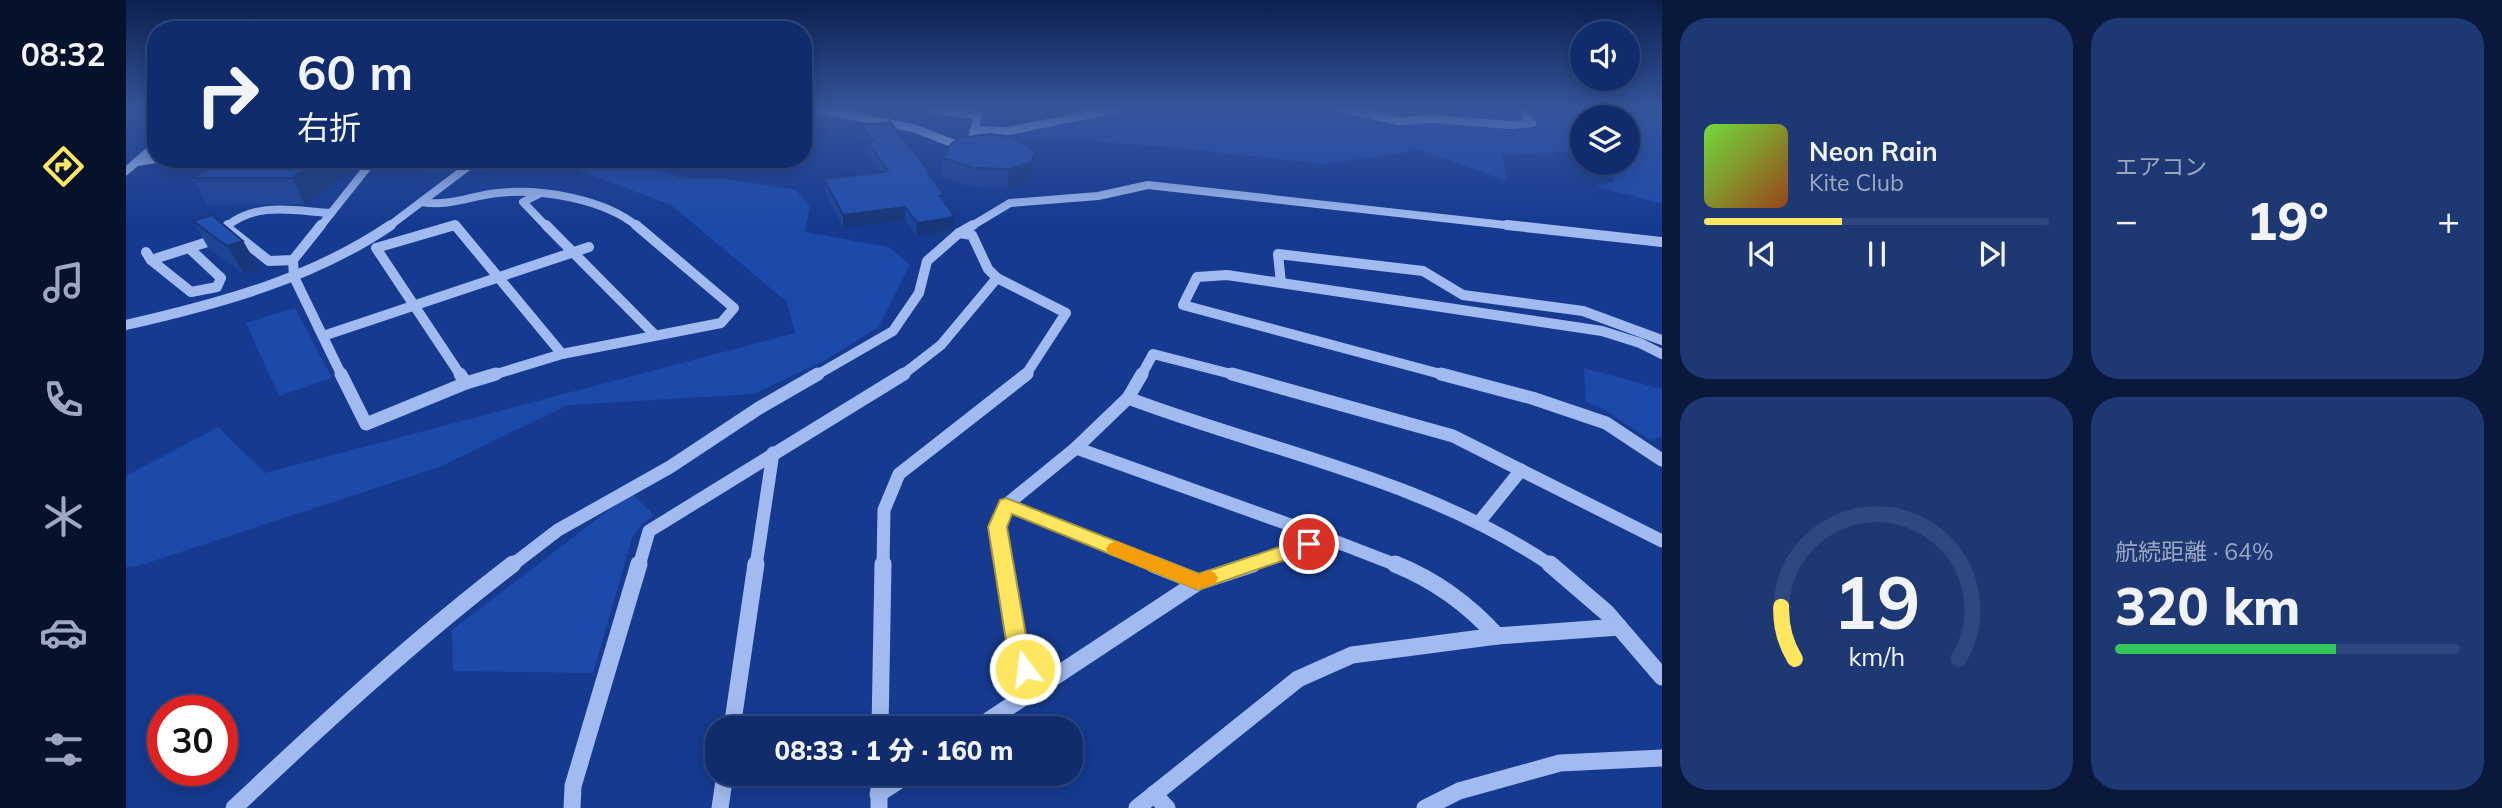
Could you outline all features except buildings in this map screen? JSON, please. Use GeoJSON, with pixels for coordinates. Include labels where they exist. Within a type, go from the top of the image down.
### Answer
{"type":"FeatureCollection","features":[{"type":"Feature","properties":{"kind":"street"},"geometry":{"type":"LineString","coordinates":[[126,171],[147,152]]}},
{"type":"Feature","properties":{"kind":"street"},"geometry":{"type":"LineString","coordinates":[[136,162],[147,160]]}},
{"type":"Feature","properties":{"kind":"street"},"geometry":{"type":"LineString","coordinates":[[367,168],[293,260],[294,277],[366,424],[466,383],[562,354],[721,323],[734,308],[625,216],[592,202],[540,194],[497,193],[439,205],[422,202]]}},
{"type":"Feature","properties":{"kind":"street"},"geometry":{"type":"LineString","coordinates":[[126,325],[204,306],[294,277],[370,238],[466,168]]}},
{"type":"Feature","properties":{"kind":"street"},"geometry":{"type":"LineString","coordinates":[[234,808],[333,714],[388,669],[444,617],[558,530],[670,467],[759,408],[893,331],[919,293],[927,261],[959,233],[1010,204],[1098,196],[1148,186],[1662,242]]}},
{"type":"Feature","properties":{"kind":"street"},"geometry":{"type":"LineString","coordinates":[[540,194],[523,202],[654,334]]}},
{"type":"Feature","properties":{"kind":"street"},"geometry":{"type":"LineString","coordinates":[[293,260],[269,261],[226,228],[233,218],[249,211],[331,213]]}},
{"type":"Feature","properties":{"kind":"street"},"geometry":{"type":"LineString","coordinates":[[466,383],[376,248],[455,225],[562,354]]}},
{"type":"Feature","properties":{"kind":"street"},"geometry":{"type":"LineString","coordinates":[[189,248],[221,278],[216,287],[191,292],[149,256],[189,248],[233,233]]}},
{"type":"Feature","properties":{"kind":"street"},"geometry":{"type":"LineString","coordinates":[[880,716],[884,510],[899,474],[1027,374],[1066,313],[997,278],[988,270],[972,234],[959,233]]}},
{"type":"Feature","properties":{"kind":"street"},"geometry":{"type":"LineString","coordinates":[[323,336],[589,247]]}},
{"type":"Feature","properties":{"kind":"street"},"geometry":{"type":"LineString","coordinates":[[1281,283],[1278,254],[1423,271],[1463,295],[1583,311],[1662,340]]}},
{"type":"Feature","properties":{"kind":"street"},"geometry":{"type":"LineString","coordinates":[[1662,354],[1640,343],[1602,331],[1227,275],[1197,277],[1183,305],[1532,398],[1606,422],[1662,460]]}},
{"type":"Feature","properties":{"kind":"street"},"geometry":{"type":"LineString","coordinates":[[572,808],[573,786],[649,531],[897,379],[941,345],[997,278]]}},
{"type":"Feature","properties":{"kind":"street"},"geometry":{"type":"LineString","coordinates":[[1032,691],[1018,647],[998,527],[1006,505],[1076,448],[1128,398],[1153,354],[1285,387],[1453,436],[1662,541]]}},
{"type":"Feature","properties":{"kind":"street"},"geometry":{"type":"LineString","coordinates":[[1128,398],[1231,435],[1394,484],[1480,521],[1530,551],[1579,588],[1619,627],[1662,677]]}},
{"type":"Feature","properties":{"kind":"street"},"geometry":{"type":"LineString","coordinates":[[1076,448],[1423,575],[1474,611],[1497,636]]}},
{"type":"Feature","properties":{"kind":"street"},"geometry":{"type":"LineString","coordinates":[[734,716],[773,453]]}},
{"type":"Feature","properties":{"kind":"street"},"geometry":{"type":"LineString","coordinates":[[1480,521],[1521,470]]}},
{"type":"Feature","properties":{"kind":"street"},"geometry":{"type":"LineString","coordinates":[[1006,505],[1198,582]]}},
{"type":"Feature","properties":{"kind":"street"},"geometry":{"type":"LineString","coordinates":[[995,716],[1198,582],[1294,551],[1324,537]]}},
{"type":"Feature","properties":{"kind":"street"},"geometry":{"type":"LineString","coordinates":[[1137,808],[1160,801],[1298,679],[1352,655],[1497,636],[1619,627]]}},
{"type":"Feature","properties":{"kind":"street"},"geometry":{"type":"LineString","coordinates":[[1425,808],[1459,791],[1560,763],[1662,758]]}},
{"type":"Feature","properties":{"kind":"street"},"geometry":{"type":"LineString","coordinates":[[720,808],[723,786]]}},
{"type":"Feature","properties":{"kind":"street"},"geometry":{"type":"LineString","coordinates":[[878,801],[895,786]]}},
{"type":"Feature","properties":{"kind":"shaded area"},"geometry":{"type":"Polygon","coordinates":[[[1164,147],[1570,147],[1570,152],[1502,155],[1507,181],[1420,150],[1325,164],[1164,147]]]}},
{"type":"Feature","properties":{"kind":"shaded area"},"geometry":{"type":"Polygon","coordinates":[[[1640,147],[1662,147],[1662,204],[1595,186],[1613,182],[1615,175],[1640,175],[1640,147]]]}},
{"type":"Feature","properties":{"kind":"shaded area"},"geometry":{"type":"Polygon","coordinates":[[[425,168],[656,168],[680,178],[728,179],[796,190],[810,207],[805,232],[889,247],[910,265],[878,327],[824,361],[753,394],[568,405],[439,467],[138,566],[126,567],[126,476],[218,427],[265,473],[795,333],[787,302],[671,205],[575,169],[423,172],[425,168]]]}},
{"type":"Feature","properties":{"kind":"shaded area"},"geometry":{"type":"Polygon","coordinates":[[[295,308],[332,378],[279,396],[246,323],[295,308]]]}},
{"type":"Feature","properties":{"kind":"shaded area"},"geometry":{"type":"Polygon","coordinates":[[[1584,368],[1662,389],[1662,437],[1650,440],[1605,410],[1586,402],[1584,368]]]}},
{"type":"Feature","properties":{"kind":"shaded area"},"geometry":{"type":"Polygon","coordinates":[[[631,493],[654,515],[639,527],[632,538],[593,673],[453,671],[452,630],[631,493]]]}},
{"type":"Feature","properties":{"kind":"slow traffic"},"geometry":{"type":"LineString","coordinates":[[1116,549],[1198,582],[1208,578]]}},
{"type":"Feature","properties":{"kind":"route"},"geometry":{"type":"LineString","coordinates":[[1025,669],[1018,647],[998,527],[1006,505],[1198,582],[1309,544]]}}]}
